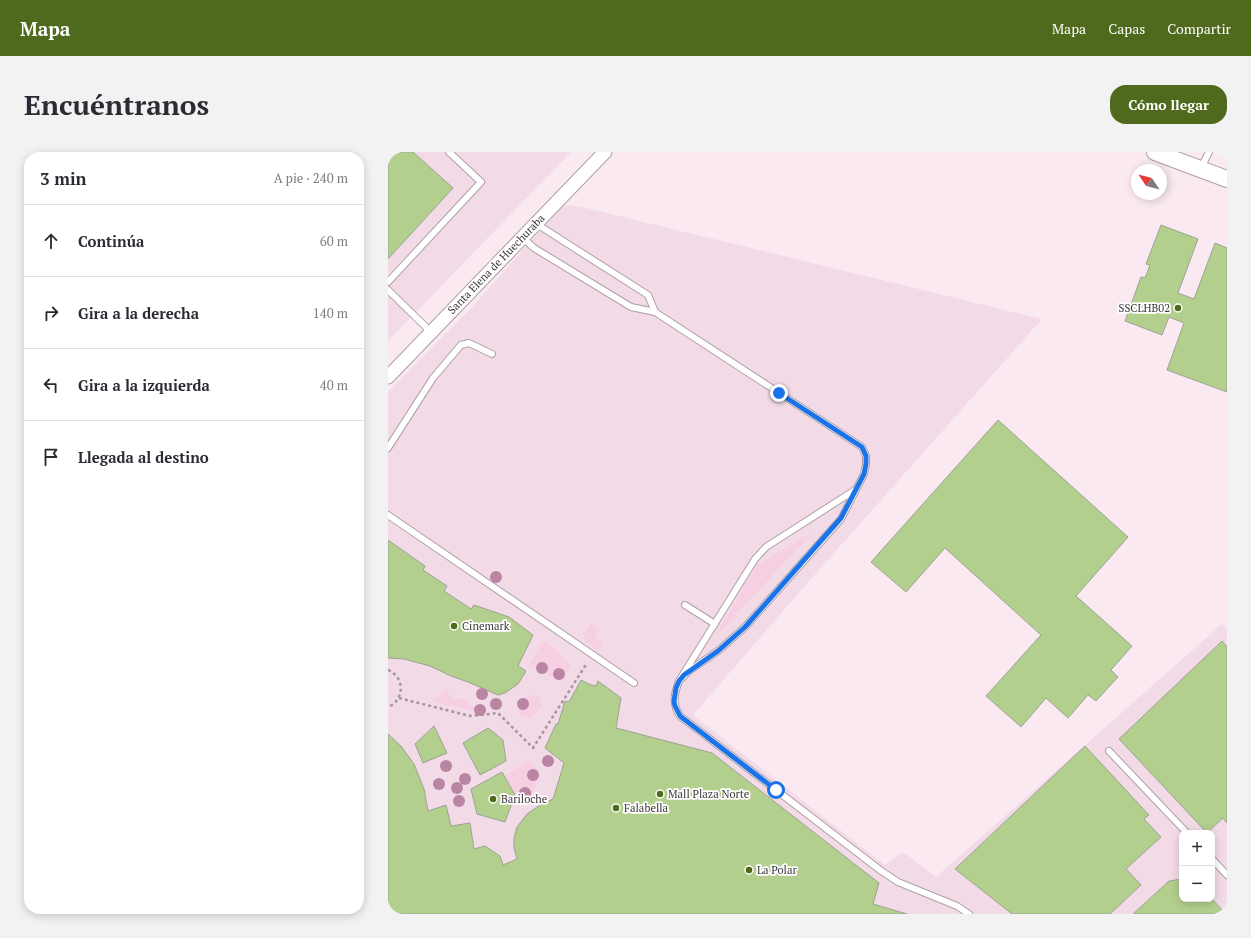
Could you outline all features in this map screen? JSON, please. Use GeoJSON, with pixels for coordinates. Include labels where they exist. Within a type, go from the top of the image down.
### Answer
{"type":"FeatureCollection","features":[{"type":"Feature","properties":{"kind":"street","name":"Santa Elena de Huechuraba"},"geometry":{"type":"LineString","coordinates":[[388,377],[605,152]]}},
{"type":"Feature","properties":{"kind":"street"},"geometry":{"type":"LineString","coordinates":[[1155,152],[1227,179]]}},
{"type":"Feature","properties":{"kind":"lane"},"geometry":{"type":"LineString","coordinates":[[388,282],[481,182],[449,152]]}},
{"type":"Feature","properties":{"kind":"lane"},"geometry":{"type":"LineString","coordinates":[[1201,170],[1209,152]]}},
{"type":"Feature","properties":{"kind":"lane"},"geometry":{"type":"LineString","coordinates":[[536,223],[648,295],[655,312]]}},
{"type":"Feature","properties":{"kind":"lane"},"geometry":{"type":"LineString","coordinates":[[522,237],[534,248],[631,307],[655,312],[862,447],[866,456],[864,474],[841,518],[745,627],[718,651],[689,670],[679,681]]}},
{"type":"Feature","properties":{"kind":"lane"},"geometry":{"type":"LineString","coordinates":[[388,290],[431,332]]}},
{"type":"Feature","properties":{"kind":"lane"},"geometry":{"type":"LineString","coordinates":[[388,448],[433,378],[461,345],[469,343],[492,354]]}},
{"type":"Feature","properties":{"kind":"lane"},"geometry":{"type":"LineString","coordinates":[[856,490],[766,547],[755,559],[679,681],[674,701],[675,706],[680,716],[892,879],[957,906],[969,914]]}},
{"type":"Feature","properties":{"kind":"lane"},"geometry":{"type":"LineString","coordinates":[[388,515],[634,683]]}},
{"type":"Feature","properties":{"kind":"lane"},"geometry":{"type":"LineString","coordinates":[[684,604],[715,624]]}},
{"type":"Feature","properties":{"kind":"lane"},"geometry":{"type":"LineString","coordinates":[[1109,751],[1184,830]]}},
{"type":"Feature","properties":{"kind":"lane"},"geometry":{"type":"LineString","coordinates":[[1215,862],[1227,875]]}},
{"type":"Feature","properties":{"kind":"path"},"geometry":{"type":"LineString","coordinates":[[399,698],[470,716],[498,713],[533,748],[592,654]]}},
{"type":"Feature","properties":{"kind":"path"},"geometry":{"type":"LineString","coordinates":[[388,670],[395,673],[401,685],[399,698],[393,705],[388,707]]}},
{"type":"Feature","properties":{"kind":"shaded area"},"geometry":{"type":"Polygon","coordinates":[[[388,152],[571,152],[388,341],[388,152]]]}},
{"type":"Feature","properties":{"kind":"shaded area","name":"Mall Plaza Norte"},"geometry":{"type":"Polygon","coordinates":[[[563,205],[582,207],[1042,319],[810,580],[693,715],[885,865],[903,852],[936,877],[1222,624],[1227,629],[1227,914],[388,914],[388,392],[474,305],[563,205]]]}},
{"type":"Feature","properties":{"kind":"shaded area"},"geometry":{"type":"Polygon","coordinates":[[[814,531],[720,632],[718,631],[757,565],[814,531]]]}},
{"type":"Feature","properties":{"kind":"shaded area"},"geometry":{"type":"Polygon","coordinates":[[[591,623],[599,628],[594,637],[604,643],[599,650],[584,640],[583,637],[591,623]]]}},
{"type":"Feature","properties":{"kind":"shaded area"},"geometry":{"type":"Polygon","coordinates":[[[543,641],[551,645],[571,665],[561,682],[534,666],[530,668],[529,665],[543,641]]]}},
{"type":"Feature","properties":{"kind":"shaded area"},"geometry":{"type":"Polygon","coordinates":[[[446,690],[452,699],[464,699],[471,706],[484,709],[483,712],[441,704],[434,700],[446,690]]]}},
{"type":"Feature","properties":{"kind":"shaded area"},"geometry":{"type":"Polygon","coordinates":[[[532,695],[539,696],[542,707],[531,718],[519,714],[519,703],[524,697],[532,695]]]}},
{"type":"Feature","properties":{"kind":"shaded area"},"geometry":{"type":"Polygon","coordinates":[[[528,760],[540,772],[532,796],[511,804],[514,794],[505,776],[528,760]]]}},
{"type":"Feature","properties":{"kind":"building"},"geometry":{"type":"Polygon","coordinates":[[[388,152],[413,152],[453,188],[388,259],[388,152]]]}},
{"type":"Feature","properties":{"kind":"building","name":"SSCLHB02"},"geometry":{"type":"Polygon","coordinates":[[[1161,225],[1198,239],[1178,293],[1194,299],[1215,243],[1227,248],[1227,392],[1167,370],[1184,323],[1169,317],[1162,335],[1125,321],[1141,277],[1145,278],[1150,265],[1146,264],[1161,225]]]}},
{"type":"Feature","properties":{"kind":"building"},"geometry":{"type":"Polygon","coordinates":[[[998,420],[1128,537],[1076,596],[1132,646],[1111,670],[1118,677],[1096,701],[1088,695],[1068,718],[1046,698],[1021,727],[986,696],[1041,635],[945,548],[906,592],[871,562],[998,420]]]}},
{"type":"Feature","properties":{"kind":"building","name":"Cinemark"},"geometry":{"type":"Polygon","coordinates":[[[388,540],[425,566],[423,570],[447,586],[444,591],[471,609],[474,605],[509,617],[533,635],[518,666],[526,671],[518,684],[505,693],[498,695],[430,666],[404,659],[388,658],[388,540]]]}},
{"type":"Feature","properties":{"kind":"building"},"geometry":{"type":"Polygon","coordinates":[[[1222,641],[1227,647],[1227,823],[1223,818],[1210,830],[1204,830],[1119,739],[1222,641]]]}},
{"type":"Feature","properties":{"kind":"building","name":"Mall Plaza Norte"},"geometry":{"type":"Polygon","coordinates":[[[581,680],[596,686],[598,681],[621,698],[616,728],[712,753],[879,883],[873,904],[907,914],[388,914],[388,734],[401,746],[414,764],[424,789],[428,811],[446,805],[451,826],[470,823],[474,849],[485,846],[500,856],[503,865],[517,859],[514,848],[514,838],[517,827],[527,814],[540,805],[553,799],[564,763],[545,748],[556,724],[558,724],[565,701],[569,702],[581,680]]]}},
{"type":"Feature","properties":{"kind":"building"},"geometry":{"type":"Polygon","coordinates":[[[434,726],[447,753],[423,763],[415,744],[434,726]]]}},
{"type":"Feature","properties":{"kind":"building"},"geometry":{"type":"Polygon","coordinates":[[[488,728],[503,740],[506,761],[480,775],[463,743],[488,728]]]}},
{"type":"Feature","properties":{"kind":"building"},"geometry":{"type":"Polygon","coordinates":[[[1085,746],[1149,815],[1144,819],[1161,837],[1126,869],[1141,885],[1110,914],[1012,914],[955,869],[1085,746]]]}},
{"type":"Feature","properties":{"kind":"building","name":"Bariloche"},"geometry":{"type":"Polygon","coordinates":[[[502,772],[515,795],[505,822],[477,814],[471,789],[502,772]]]}},
{"type":"Feature","properties":{"kind":"building"},"geometry":{"type":"Polygon","coordinates":[[[1179,879],[1179,902],[1215,902],[1226,914],[1133,914],[1169,881],[1179,879]]]}},
{"type":"Feature","properties":{"kind":"place","name":"SSCLHB02"},"geometry":{"type":"Point","coordinates":[1178,308]}},
{"type":"Feature","properties":{"kind":"place","name":"Cinemark"},"geometry":{"type":"Point","coordinates":[454,626]}},
{"type":"Feature","properties":{"kind":"place","name":"Mall Plaza Norte"},"geometry":{"type":"Point","coordinates":[660,794]}},
{"type":"Feature","properties":{"kind":"place","name":"Bariloche"},"geometry":{"type":"Point","coordinates":[493,799]}},
{"type":"Feature","properties":{"kind":"place","name":"Falabella"},"geometry":{"type":"Point","coordinates":[616,808]}},
{"type":"Feature","properties":{"kind":"place","name":"La Polar"},"geometry":{"type":"Point","coordinates":[749,870]}},
{"type":"Feature","properties":{"kind":"route"},"geometry":{"type":"LineString","coordinates":[[776,790],[680,716],[674,701],[676,688],[684,675],[737,636],[784,585],[841,518],[864,474],[866,456],[862,447],[779,393]]}}]}
